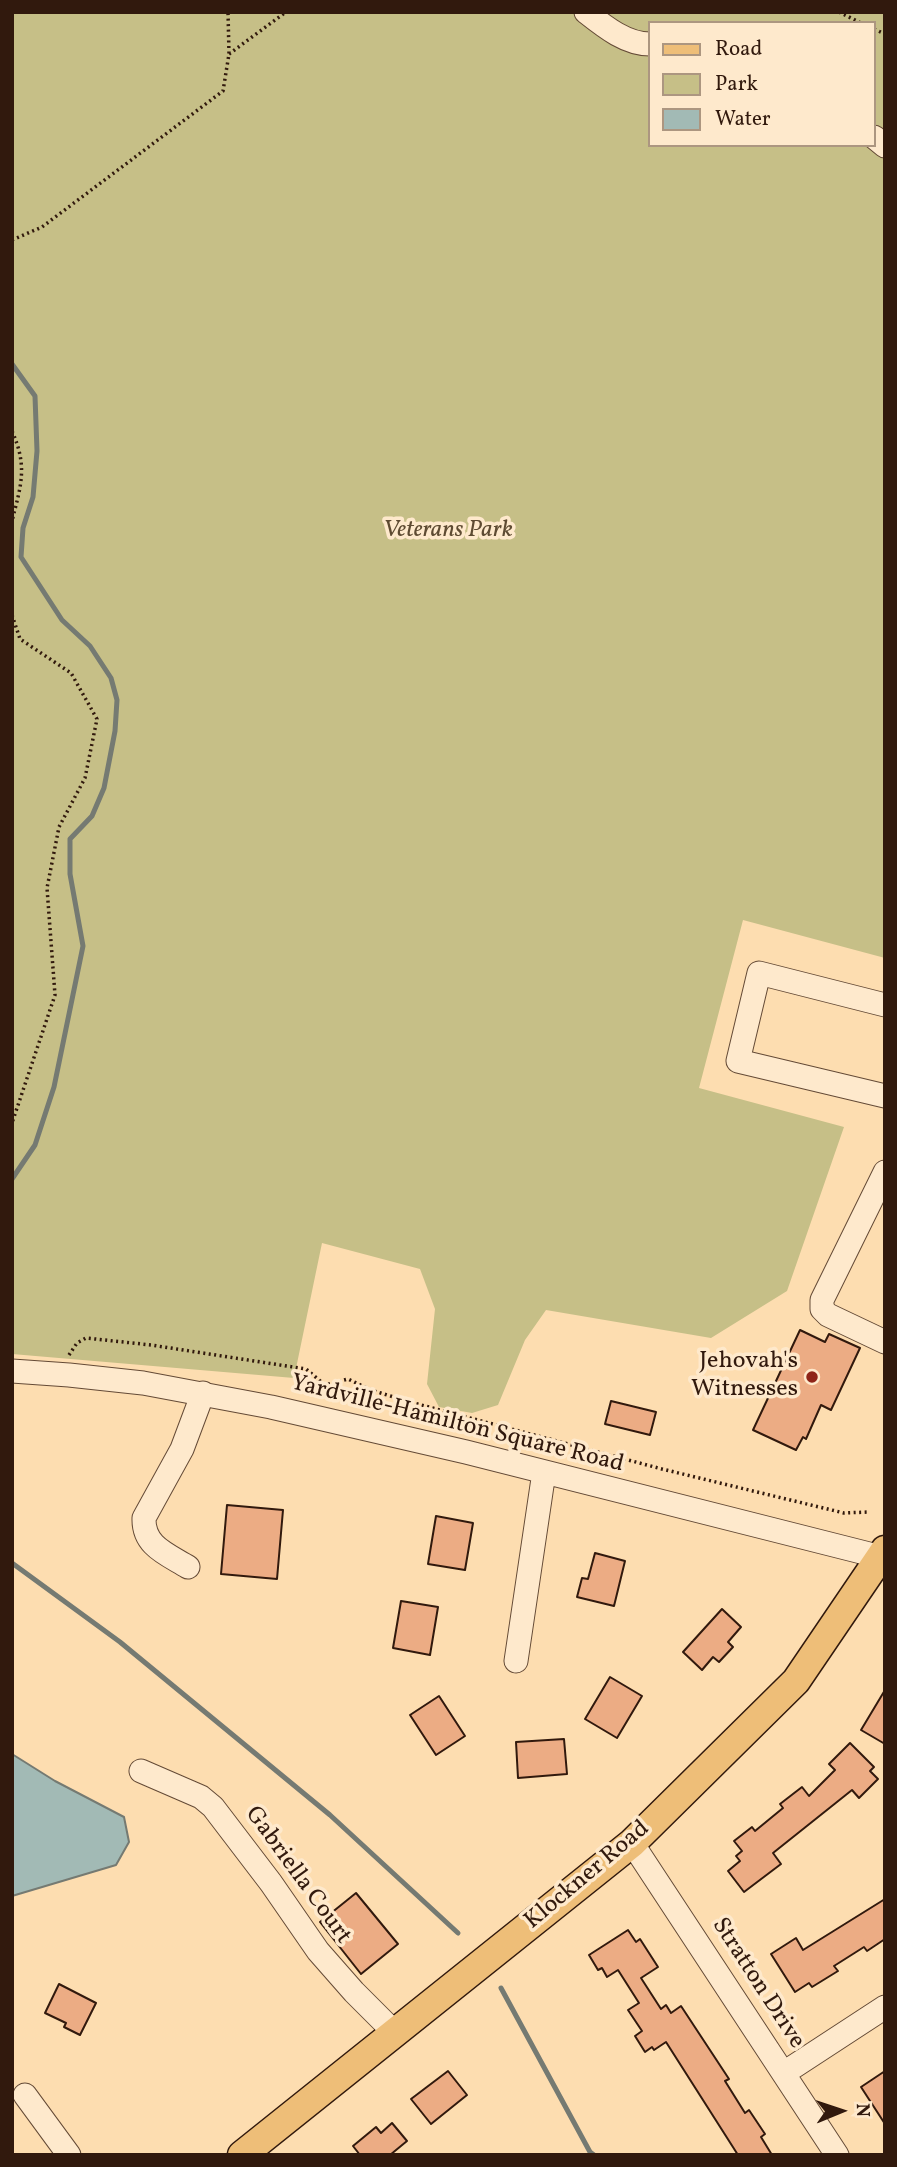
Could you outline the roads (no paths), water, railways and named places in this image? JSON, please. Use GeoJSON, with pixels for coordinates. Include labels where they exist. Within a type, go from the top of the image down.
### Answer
{"type":"FeatureCollection","features":[{"type":"Feature","properties":{"kind":"main road","name":"Klockner Road"},"geometry":{"type":"LineString","coordinates":[[242,2155],[632,1843],[776,1704],[796,1681],[884,1555]]}},
{"type":"Feature","properties":{"kind":"street"},"geometry":{"type":"LineString","coordinates":[[586,12],[608,30],[640,44],[648,44]]}},
{"type":"Feature","properties":{"kind":"street"},"geometry":{"type":"LineString","coordinates":[[885,1005],[759,973],[738,1061],[885,1096]]}},
{"type":"Feature","properties":{"kind":"street"},"geometry":{"type":"LineString","coordinates":[[885,1172],[822,1300],[822,1309],[828,1315],[885,1342]]}},
{"type":"Feature","properties":{"kind":"street","name":"Yardville-Hamilton Square Road"},"geometry":{"type":"LineString","coordinates":[[12,1371],[143,1383],[284,1410],[884,1555]]}},
{"type":"Feature","properties":{"kind":"street"},"geometry":{"type":"LineString","coordinates":[[188,1567],[155,1546],[144,1531],[144,1518],[182,1449],[203,1393]]}},
{"type":"Feature","properties":{"kind":"street"},"geometry":{"type":"LineString","coordinates":[[516,1661],[544,1472]]}},
{"type":"Feature","properties":{"kind":"street","name":"Gabriella Court"},"geometry":{"type":"LineString","coordinates":[[141,1771],[201,1797],[213,1807],[318,1951],[395,2033]]}},
{"type":"Feature","properties":{"kind":"street","name":"Stratton Drive"},"geometry":{"type":"LineString","coordinates":[[632,1843],[837,2155]]}},
{"type":"Feature","properties":{"kind":"street"},"geometry":{"type":"LineString","coordinates":[[784,2073],[885,2007]]}},
{"type":"Feature","properties":{"kind":"street"},"geometry":{"type":"LineString","coordinates":[[25,2095],[69,2155]]}},
{"type":"Feature","properties":{"kind":"water"},"geometry":{"type":"Polygon","coordinates":[[[12,1754],[55,1781],[124,1817],[129,1842],[116,1865],[12,1896],[12,1754]]]}},
{"type":"Feature","properties":{"kind":"waterway"},"geometry":{"type":"LineString","coordinates":[[12,364],[35,396],[37,451],[33,497],[23,528],[21,557],[62,620],[90,646],[111,678],[117,700],[115,731],[104,788],[92,816],[70,839],[70,874],[83,946],[54,1087],[35,1145],[12,1179]]}},
{"type":"Feature","properties":{"kind":"waterway"},"geometry":{"type":"LineString","coordinates":[[12,1563],[120,1642],[330,1815],[458,1933]]}},
{"type":"Feature","properties":{"kind":"waterway"},"geometry":{"type":"LineString","coordinates":[[501,1988],[594,2155]]}},
{"type":"Feature","properties":{"kind":"place","name":"Jehovah's Witnesses"},"geometry":{"type":"Point","coordinates":[812,1377]}},
{"type":"Feature","properties":{"kind":"park label","name":"Veterans Park"},"geometry":{"type":"Point","coordinates":[448,532]}}]}
